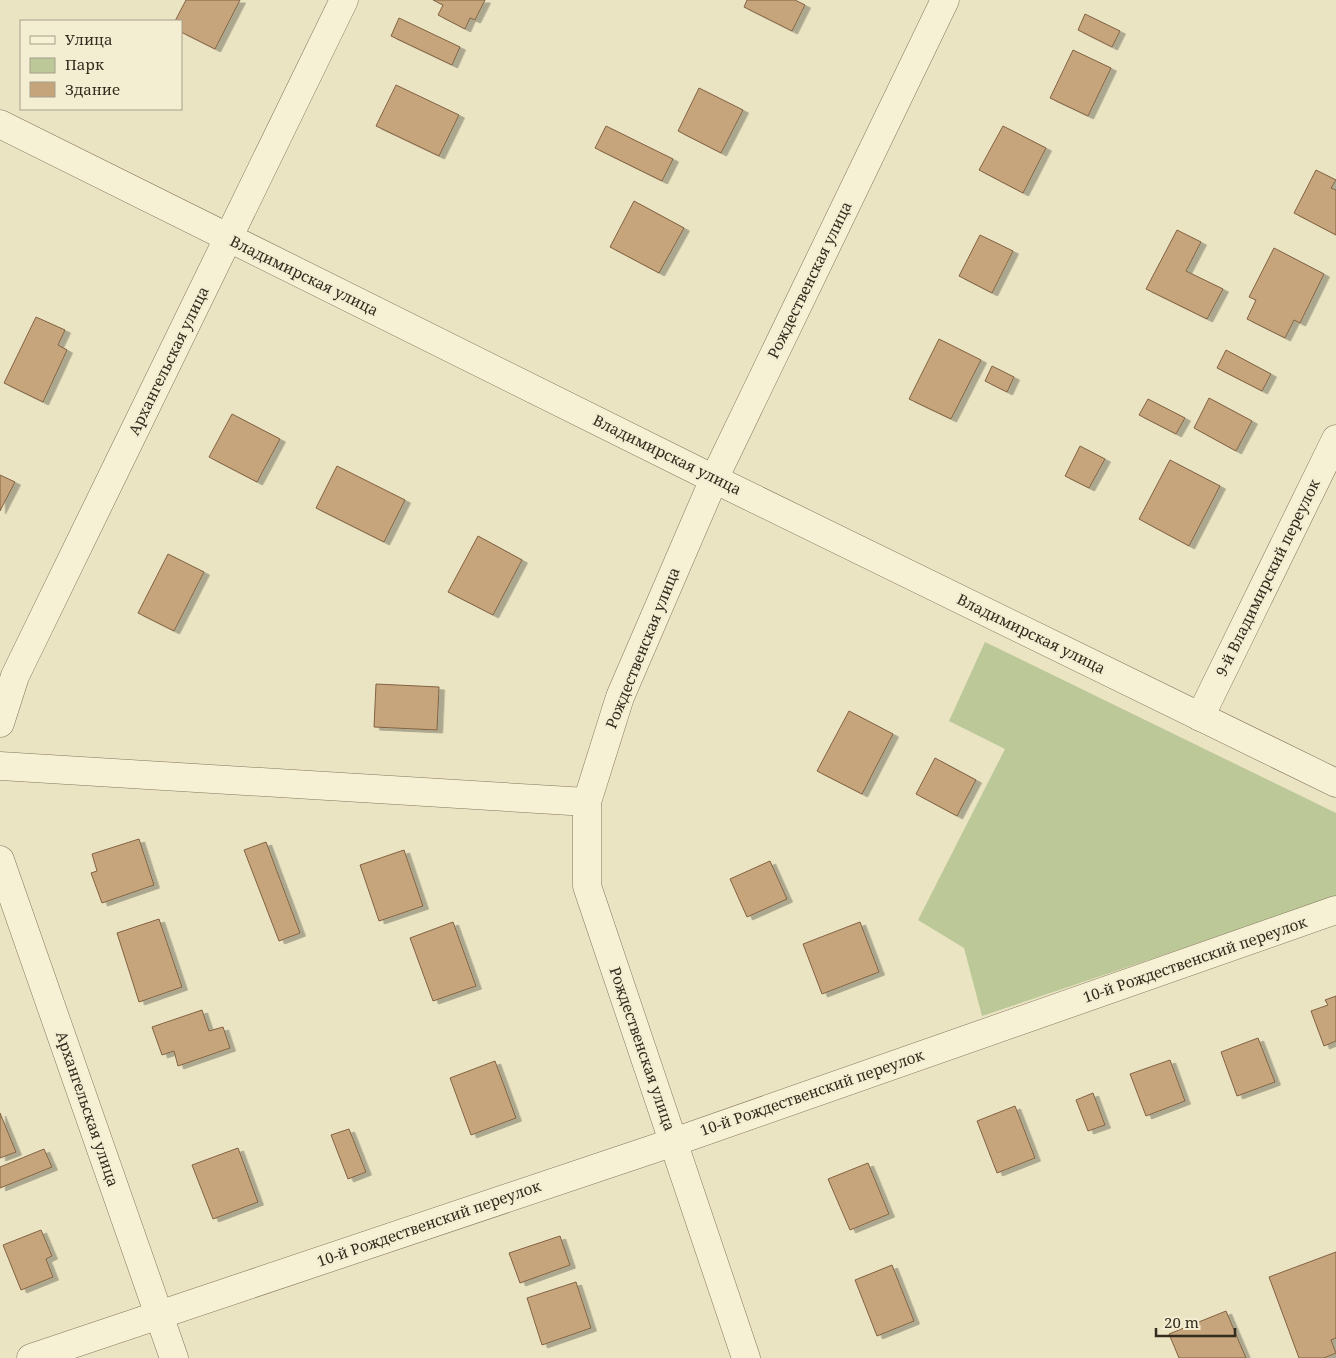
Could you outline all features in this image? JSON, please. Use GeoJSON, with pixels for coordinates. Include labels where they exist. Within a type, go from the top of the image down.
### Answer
{"type":"FeatureCollection","features":[{"type":"Feature","properties":{"kind":"street","name":"Архангельская улица"},"geometry":{"type":"LineString","coordinates":[[0,723],[15,676],[344,0]]}},
{"type":"Feature","properties":{"kind":"street","name":"Рождественская улица"},"geometry":{"type":"LineString","coordinates":[[746,1358],[587,886],[587,802],[620,697],[714,479],[945,0]]}},
{"type":"Feature","properties":{"kind":"street","name":"Владимирская улица"},"geometry":{"type":"LineString","coordinates":[[0,124],[714,479],[1336,783]]}},
{"type":"Feature","properties":{"kind":"street","name":"9-й Владимирский переулок"},"geometry":{"type":"LineString","coordinates":[[1200,717],[1336,439]]}},
{"type":"Feature","properties":{"kind":"street"},"geometry":{"type":"LineString","coordinates":[[0,766],[587,802]]}},
{"type":"Feature","properties":{"kind":"street","name":"Архангельская улица"},"geometry":{"type":"LineString","coordinates":[[0,860],[174,1358]]}},
{"type":"Feature","properties":{"kind":"street","name":"10-й Рождественский переулок"},"geometry":{"type":"LineString","coordinates":[[31,1358],[674,1142],[1336,910]]}},
{"type":"Feature","properties":{"kind":"green space"},"geometry":{"type":"Polygon","coordinates":[[[985,642],[1336,813],[1336,897],[982,1016],[964,948],[918,920],[1005,749],[949,721],[985,642]]]}},
{"type":"Feature","properties":{"kind":"building"},"geometry":{"type":"Polygon","coordinates":[[[186,0],[240,0],[215,49],[182,32],[182,20],[176,20],[186,0]]]}},
{"type":"Feature","properties":{"kind":"building"},"geometry":{"type":"Polygon","coordinates":[[[433,0],[485,0],[475,20],[470,18],[465,29],[438,15],[443,5],[433,0]]]}},
{"type":"Feature","properties":{"kind":"building"},"geometry":{"type":"Polygon","coordinates":[[[747,0],[795,0],[805,5],[792,31],[744,7],[747,0]]]}},
{"type":"Feature","properties":{"kind":"building"},"geometry":{"type":"Polygon","coordinates":[[[1085,14],[1120,31],[1112,47],[1078,30],[1085,14]]]}},
{"type":"Feature","properties":{"kind":"building"},"geometry":{"type":"Polygon","coordinates":[[[399,18],[460,47],[452,65],[391,36],[399,18]]]}},
{"type":"Feature","properties":{"kind":"building"},"geometry":{"type":"Polygon","coordinates":[[[1073,50],[1111,68],[1088,116],[1050,98],[1073,50]]]}},
{"type":"Feature","properties":{"kind":"building"},"geometry":{"type":"Polygon","coordinates":[[[396,85],[459,115],[439,156],[376,126],[396,85]]]}},
{"type":"Feature","properties":{"kind":"building"},"geometry":{"type":"Polygon","coordinates":[[[699,88],[743,110],[721,153],[678,131],[699,88]]]}},
{"type":"Feature","properties":{"kind":"building"},"geometry":{"type":"Polygon","coordinates":[[[606,126],[673,159],[662,181],[595,148],[606,126]]]}},
{"type":"Feature","properties":{"kind":"building"},"geometry":{"type":"Polygon","coordinates":[[[1003,126],[1046,148],[1023,193],[979,170],[1003,126]]]}},
{"type":"Feature","properties":{"kind":"building"},"geometry":{"type":"Polygon","coordinates":[[[1316,170],[1336,180],[1331,188],[1336,190],[1336,235],[1294,213],[1316,170]]]}},
{"type":"Feature","properties":{"kind":"building"},"geometry":{"type":"Polygon","coordinates":[[[634,201],[684,228],[659,273],[610,247],[634,201]]]}},
{"type":"Feature","properties":{"kind":"building"},"geometry":{"type":"Polygon","coordinates":[[[1177,230],[1201,242],[1186,271],[1223,289],[1207,319],[1146,289],[1177,230]]]}},
{"type":"Feature","properties":{"kind":"building"},"geometry":{"type":"Polygon","coordinates":[[[980,235],[1013,251],[992,293],[959,276],[980,235]]]}},
{"type":"Feature","properties":{"kind":"building"},"geometry":{"type":"Polygon","coordinates":[[[1274,248],[1324,274],[1300,323],[1294,320],[1285,338],[1247,319],[1256,300],[1249,297],[1274,248]]]}},
{"type":"Feature","properties":{"kind":"building"},"geometry":{"type":"Polygon","coordinates":[[[36,317],[65,330],[58,345],[67,350],[43,402],[4,383],[36,317]]]}},
{"type":"Feature","properties":{"kind":"building"},"geometry":{"type":"Polygon","coordinates":[[[939,339],[981,360],[951,419],[909,399],[939,339]]]}},
{"type":"Feature","properties":{"kind":"building"},"geometry":{"type":"Polygon","coordinates":[[[1226,350],[1271,374],[1262,391],[1217,368],[1226,350]]]}},
{"type":"Feature","properties":{"kind":"building"},"geometry":{"type":"Polygon","coordinates":[[[992,366],[1014,377],[1007,392],[985,381],[992,366]]]}},
{"type":"Feature","properties":{"kind":"building"},"geometry":{"type":"Polygon","coordinates":[[[1209,398],[1252,421],[1236,451],[1194,428],[1209,398]]]}},
{"type":"Feature","properties":{"kind":"building"},"geometry":{"type":"Polygon","coordinates":[[[1148,399],[1185,418],[1176,434],[1139,415],[1148,399]]]}},
{"type":"Feature","properties":{"kind":"building"},"geometry":{"type":"Polygon","coordinates":[[[232,414],[280,439],[257,482],[209,457],[232,414]]]}},
{"type":"Feature","properties":{"kind":"building"},"geometry":{"type":"Polygon","coordinates":[[[1080,446],[1105,459],[1089,488],[1065,476],[1080,446]]]}},
{"type":"Feature","properties":{"kind":"building"},"geometry":{"type":"Polygon","coordinates":[[[1170,460],[1220,486],[1189,546],[1139,519],[1170,460]]]}},
{"type":"Feature","properties":{"kind":"building"},"geometry":{"type":"Polygon","coordinates":[[[337,466],[405,500],[384,542],[316,508],[337,466]]]}},
{"type":"Feature","properties":{"kind":"building"},"geometry":{"type":"Polygon","coordinates":[[[0,475],[15,482],[0,511],[0,475]]]}},
{"type":"Feature","properties":{"kind":"building"},"geometry":{"type":"Polygon","coordinates":[[[478,536],[522,560],[493,615],[448,592],[478,536]]]}},
{"type":"Feature","properties":{"kind":"building"},"geometry":{"type":"Polygon","coordinates":[[[168,554],[204,572],[174,631],[138,613],[168,554]]]}},
{"type":"Feature","properties":{"kind":"building"},"geometry":{"type":"Polygon","coordinates":[[[376,684],[439,687],[437,730],[374,727],[376,684]]]}},
{"type":"Feature","properties":{"kind":"building"},"geometry":{"type":"Polygon","coordinates":[[[849,711],[893,734],[862,794],[817,771],[849,711]]]}},
{"type":"Feature","properties":{"kind":"building"},"geometry":{"type":"Polygon","coordinates":[[[935,758],[976,780],[957,816],[916,794],[935,758]]]}},
{"type":"Feature","properties":{"kind":"building"},"geometry":{"type":"Polygon","coordinates":[[[139,839],[154,885],[102,903],[91,873],[97,871],[92,854],[139,839]]]}},
{"type":"Feature","properties":{"kind":"building"},"geometry":{"type":"Polygon","coordinates":[[[266,842],[300,933],[279,941],[244,850],[266,842]]]}},
{"type":"Feature","properties":{"kind":"building"},"geometry":{"type":"Polygon","coordinates":[[[404,850],[423,906],[379,921],[360,865],[404,850]]]}},
{"type":"Feature","properties":{"kind":"building"},"geometry":{"type":"Polygon","coordinates":[[[770,861],[787,899],[747,917],[730,879],[770,861]]]}},
{"type":"Feature","properties":{"kind":"building"},"geometry":{"type":"Polygon","coordinates":[[[159,919],[182,987],[139,1002],[117,933],[159,919]]]}},
{"type":"Feature","properties":{"kind":"building"},"geometry":{"type":"Polygon","coordinates":[[[453,922],[476,986],[433,1001],[410,938],[453,922]]]}},
{"type":"Feature","properties":{"kind":"building"},"geometry":{"type":"Polygon","coordinates":[[[860,922],[879,972],[822,994],[803,944],[860,922]]]}},
{"type":"Feature","properties":{"kind":"building"},"geometry":{"type":"Polygon","coordinates":[[[1336,996],[1336,1041],[1324,1046],[1311,1011],[1328,1005],[1325,1000],[1336,996]]]}},
{"type":"Feature","properties":{"kind":"building"},"geometry":{"type":"Polygon","coordinates":[[[202,1010],[209,1031],[223,1027],[230,1048],[178,1066],[174,1051],[162,1055],[152,1027],[202,1010]]]}},
{"type":"Feature","properties":{"kind":"building"},"geometry":{"type":"Polygon","coordinates":[[[1258,1038],[1275,1082],[1237,1096],[1221,1052],[1258,1038]]]}},
{"type":"Feature","properties":{"kind":"building"},"geometry":{"type":"Polygon","coordinates":[[[1170,1060],[1185,1101],[1146,1116],[1130,1074],[1170,1060]]]}},
{"type":"Feature","properties":{"kind":"building"},"geometry":{"type":"Polygon","coordinates":[[[495,1061],[516,1118],[471,1135],[450,1078],[495,1061]]]}},
{"type":"Feature","properties":{"kind":"building"},"geometry":{"type":"Polygon","coordinates":[[[1093,1093],[1105,1125],[1088,1131],[1076,1100],[1093,1093]]]}},
{"type":"Feature","properties":{"kind":"building"},"geometry":{"type":"Polygon","coordinates":[[[1015,1106],[1035,1158],[997,1173],[977,1121],[1015,1106]]]}},
{"type":"Feature","properties":{"kind":"building"},"geometry":{"type":"Polygon","coordinates":[[[0,1113],[16,1152],[0,1158],[0,1113]]]}},
{"type":"Feature","properties":{"kind":"building"},"geometry":{"type":"Polygon","coordinates":[[[349,1129],[366,1172],[348,1179],[331,1135],[349,1129]]]}},
{"type":"Feature","properties":{"kind":"building"},"geometry":{"type":"Polygon","coordinates":[[[238,1148],[258,1202],[213,1219],[192,1165],[238,1148]]]}},
{"type":"Feature","properties":{"kind":"building"},"geometry":{"type":"Polygon","coordinates":[[[44,1149],[52,1167],[0,1188],[0,1167],[44,1149]]]}},
{"type":"Feature","properties":{"kind":"building"},"geometry":{"type":"Polygon","coordinates":[[[868,1163],[889,1214],[850,1230],[828,1179],[868,1163]]]}},
{"type":"Feature","properties":{"kind":"building"},"geometry":{"type":"Polygon","coordinates":[[[41,1230],[52,1256],[46,1259],[53,1277],[21,1290],[3,1245],[41,1230]]]}},
{"type":"Feature","properties":{"kind":"building"},"geometry":{"type":"Polygon","coordinates":[[[560,1236],[570,1265],[520,1283],[509,1253],[560,1236]]]}},
{"type":"Feature","properties":{"kind":"building"},"geometry":{"type":"Polygon","coordinates":[[[1336,1252],[1336,1338],[1331,1340],[1336,1353],[1324,1358],[1299,1358],[1269,1277],[1336,1252]]]}},
{"type":"Feature","properties":{"kind":"building"},"geometry":{"type":"Polygon","coordinates":[[[892,1265],[914,1321],[877,1336],[855,1280],[892,1265]]]}},
{"type":"Feature","properties":{"kind":"building"},"geometry":{"type":"Polygon","coordinates":[[[576,1282],[591,1328],[542,1345],[527,1298],[576,1282]]]}},
{"type":"Feature","properties":{"kind":"building"},"geometry":{"type":"Polygon","coordinates":[[[1226,1311],[1246,1358],[1179,1358],[1169,1334],[1226,1311]]]}}]}
